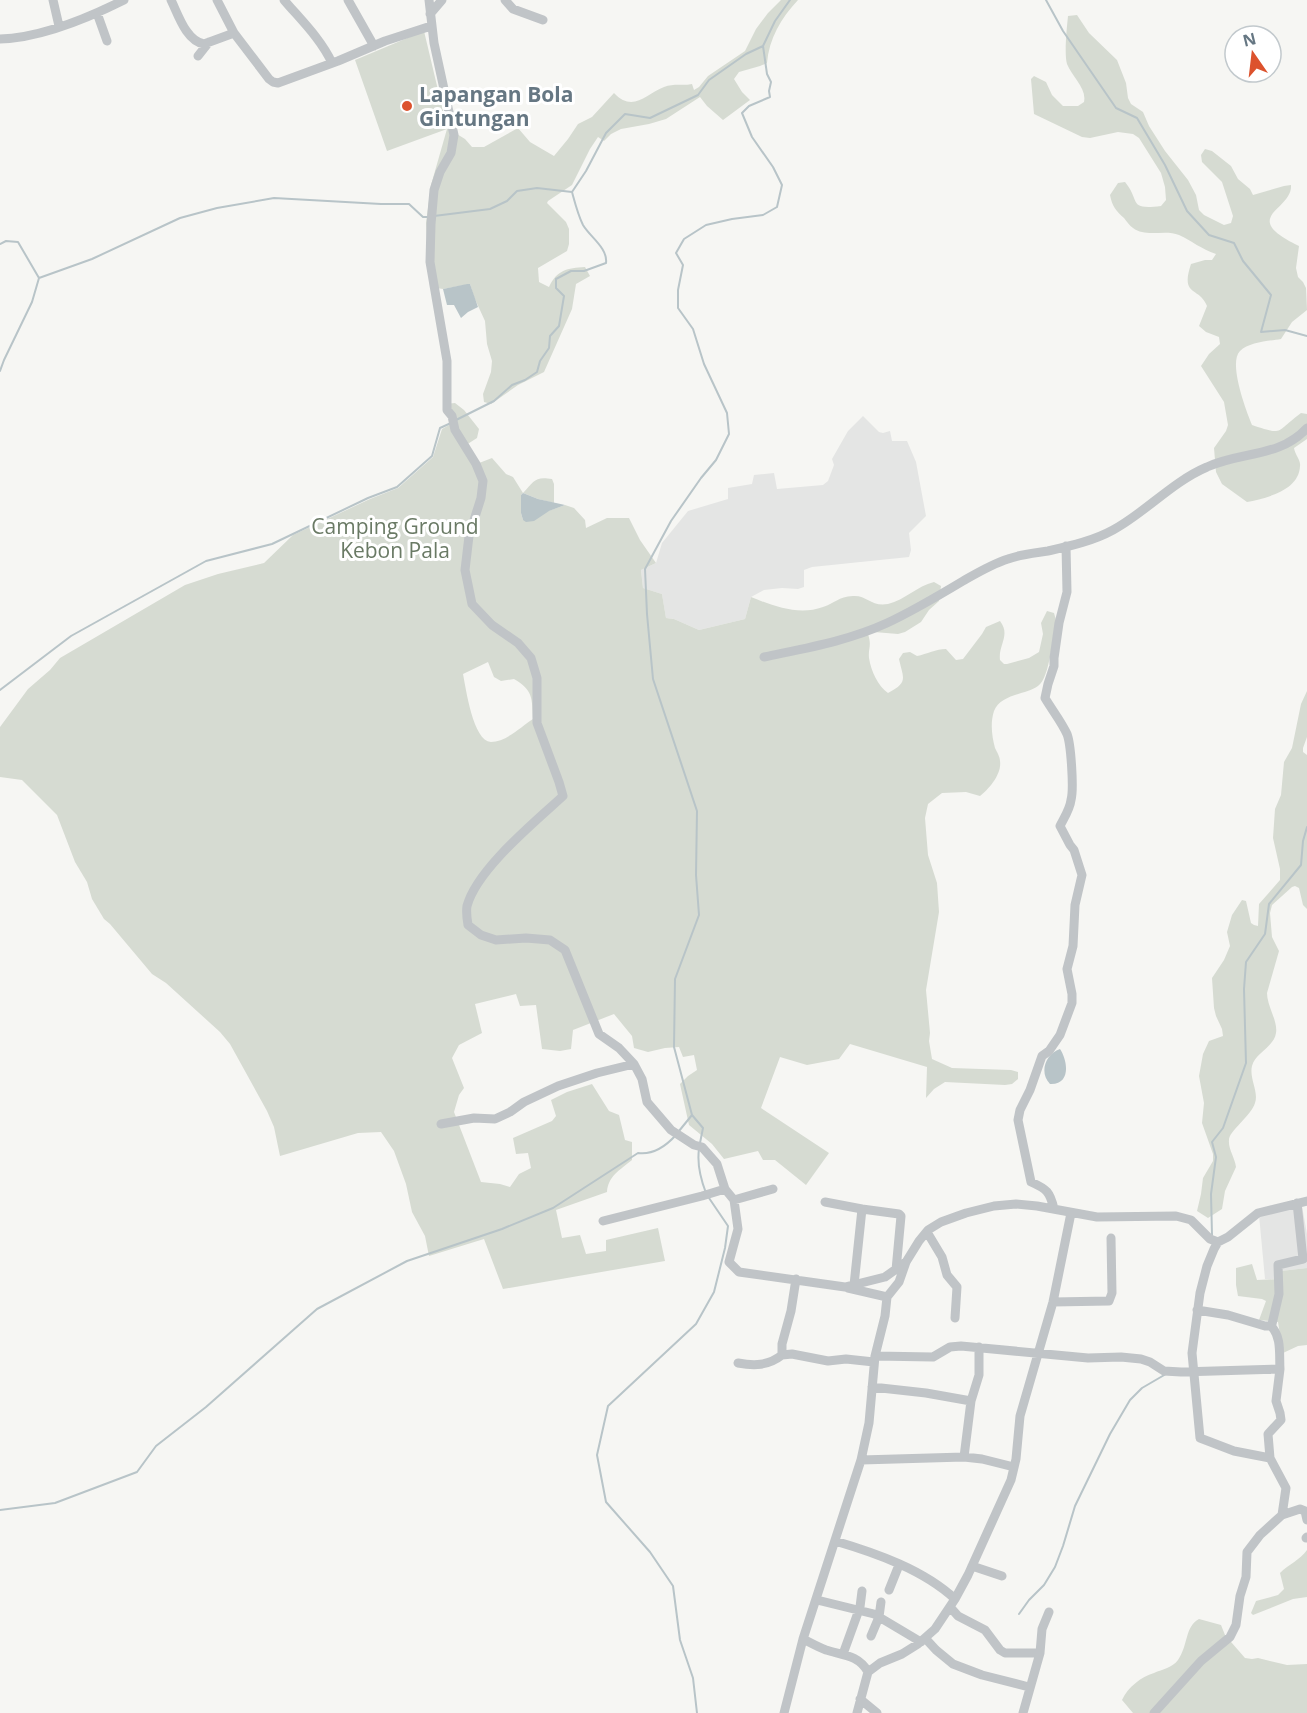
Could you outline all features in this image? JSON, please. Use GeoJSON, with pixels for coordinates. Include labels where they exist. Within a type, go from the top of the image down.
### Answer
{"type":"FeatureCollection","features":[{"type":"Feature","properties":{"kind":"street"},"geometry":{"type":"LineString","coordinates":[[53,0],[60,26]]}},
{"type":"Feature","properties":{"kind":"street"},"geometry":{"type":"LineString","coordinates":[[0,39],[31,35],[60,26],[98,13],[124,0]]}},
{"type":"Feature","properties":{"kind":"street"},"geometry":{"type":"LineString","coordinates":[[171,0],[194,40],[204,44],[234,33]]}},
{"type":"Feature","properties":{"kind":"street"},"geometry":{"type":"LineString","coordinates":[[217,0],[234,33],[273,82],[283,82],[431,26]]}},
{"type":"Feature","properties":{"kind":"street"},"geometry":{"type":"LineString","coordinates":[[284,0],[328,53],[332,63]]}},
{"type":"Feature","properties":{"kind":"street"},"geometry":{"type":"LineString","coordinates":[[348,0],[374,46]]}},
{"type":"Feature","properties":{"kind":"street"},"geometry":{"type":"LineString","coordinates":[[429,0],[431,26],[454,135],[451,153],[440,172],[431,205],[431,273],[447,361],[447,410],[452,416],[455,430],[476,464],[483,481],[482,498],[469,536],[465,570],[472,604],[492,625],[518,643],[531,658],[537,678],[537,723],[562,796],[486,871],[469,900],[466,909],[468,925],[481,935],[496,940],[526,938],[550,940],[565,950],[600,1034],[619,1048],[634,1064],[642,1079],[647,1102],[671,1130],[698,1146],[717,1164],[725,1189],[734,1200],[738,1229],[729,1262],[740,1272],[850,1286],[887,1297]]}},
{"type":"Feature","properties":{"kind":"street"},"geometry":{"type":"LineString","coordinates":[[430,14],[442,0]]}},
{"type":"Feature","properties":{"kind":"street"},"geometry":{"type":"LineString","coordinates":[[505,0],[513,9],[543,20]]}},
{"type":"Feature","properties":{"kind":"street"},"geometry":{"type":"LineString","coordinates":[[98,13],[107,41]]}},
{"type":"Feature","properties":{"kind":"street"},"geometry":{"type":"LineString","coordinates":[[198,56],[210,42]]}},
{"type":"Feature","properties":{"kind":"street"},"geometry":{"type":"LineString","coordinates":[[764,657],[834,642],[863,632],[903,615],[1008,559],[1097,538],[1133,518],[1172,488],[1204,468],[1237,456],[1271,451],[1300,435],[1307,428]]}},
{"type":"Feature","properties":{"kind":"street"},"geometry":{"type":"LineString","coordinates":[[1054,1209],[1047,1190],[1031,1182],[1018,1120],[1042,1056],[1049,1051],[1060,1035],[1072,1003],[1067,969],[1074,946],[1075,905],[1082,875],[1074,850],[1060,826],[1072,800],[1071,751],[1067,734],[1057,714],[1045,698],[1054,666],[1059,623],[1067,592],[1066,546]]}},
{"type":"Feature","properties":{"kind":"street"},"geometry":{"type":"LineString","coordinates":[[441,1124],[474,1118],[495,1119],[558,1086],[634,1064]]}},
{"type":"Feature","properties":{"kind":"street"},"geometry":{"type":"LineString","coordinates":[[603,1221],[725,1189]]}},
{"type":"Feature","properties":{"kind":"street"},"geometry":{"type":"LineString","coordinates":[[734,1200],[773,1189]]}},
{"type":"Feature","properties":{"kind":"street"},"geometry":{"type":"LineString","coordinates":[[825,1202],[899,1214],[901,1216],[896,1270]]}},
{"type":"Feature","properties":{"kind":"street"},"geometry":{"type":"LineString","coordinates":[[1215,1242],[1228,1237],[1258,1213],[1302,1202],[1303,1258],[1278,1265],[1279,1294],[1271,1326]]}},
{"type":"Feature","properties":{"kind":"street"},"geometry":{"type":"LineString","coordinates":[[784,1713],[803,1639],[861,1460],[869,1423],[874,1359],[885,1316],[887,1297],[899,1282],[906,1262],[927,1232],[933,1226],[948,1219],[994,1206],[1016,1204],[1097,1217],[1176,1216],[1191,1220],[1215,1242]]}},
{"type":"Feature","properties":{"kind":"street"},"geometry":{"type":"LineString","coordinates":[[850,1286],[862,1209]]}},
{"type":"Feature","properties":{"kind":"street"},"geometry":{"type":"LineString","coordinates":[[857,1713],[867,1672],[923,1640],[935,1629],[953,1603],[1011,1480],[1020,1416],[1053,1302],[1071,1214]]}},
{"type":"Feature","properties":{"kind":"street"},"geometry":{"type":"LineString","coordinates":[[927,1232],[942,1257],[947,1275],[957,1286],[956,1318]]}},
{"type":"Feature","properties":{"kind":"street"},"geometry":{"type":"LineString","coordinates":[[1053,1302],[1109,1301],[1112,1293],[1111,1239]]}},
{"type":"Feature","properties":{"kind":"street"},"geometry":{"type":"LineString","coordinates":[[1215,1242],[1197,1310],[1192,1353],[1200,1438],[1234,1451],[1267,1457]]}},
{"type":"Feature","properties":{"kind":"street"},"geometry":{"type":"LineString","coordinates":[[850,1286],[875,1280],[896,1270],[906,1262]]}},
{"type":"Feature","properties":{"kind":"street"},"geometry":{"type":"LineString","coordinates":[[782,1355],[782,1344],[791,1311],[796,1279]]}},
{"type":"Feature","properties":{"kind":"street"},"geometry":{"type":"LineString","coordinates":[[1197,1310],[1271,1326],[1277,1332],[1280,1369],[1276,1401],[1281,1420],[1268,1434],[1267,1457],[1286,1490],[1282,1515]]}},
{"type":"Feature","properties":{"kind":"street"},"geometry":{"type":"LineString","coordinates":[[738,1364],[753,1366],[766,1364],[782,1355],[792,1353],[828,1361],[933,1357],[954,1346],[1088,1358],[1141,1359],[1164,1371],[1280,1369]]}},
{"type":"Feature","properties":{"kind":"street"},"geometry":{"type":"LineString","coordinates":[[964,1457],[971,1401],[980,1375],[979,1347]]}},
{"type":"Feature","properties":{"kind":"street"},"geometry":{"type":"LineString","coordinates":[[872,1387],[971,1401]]}},
{"type":"Feature","properties":{"kind":"street"},"geometry":{"type":"LineString","coordinates":[[861,1460],[964,1457],[1014,1467]]}},
{"type":"Feature","properties":{"kind":"street"},"geometry":{"type":"LineString","coordinates":[[1154,1713],[1193,1669],[1230,1637],[1236,1625],[1246,1577],[1247,1552],[1260,1535],[1282,1515],[1300,1509],[1305,1511],[1307,1520]]}},
{"type":"Feature","properties":{"kind":"street"},"geometry":{"type":"LineString","coordinates":[[836,1541],[862,1549],[909,1569],[939,1586],[953,1603],[958,1616],[985,1630],[1000,1650],[1005,1653],[1040,1653]]}},
{"type":"Feature","properties":{"kind":"street"},"geometry":{"type":"LineString","coordinates":[[889,1590],[899,1565]]}},
{"type":"Feature","properties":{"kind":"street"},"geometry":{"type":"LineString","coordinates":[[972,1566],[1002,1576]]}},
{"type":"Feature","properties":{"kind":"street"},"geometry":{"type":"LineString","coordinates":[[843,1654],[859,1610],[862,1591]]}},
{"type":"Feature","properties":{"kind":"street"},"geometry":{"type":"LineString","coordinates":[[817,1600],[879,1617],[923,1640],[954,1664],[982,1675],[1029,1687]]}},
{"type":"Feature","properties":{"kind":"street"},"geometry":{"type":"LineString","coordinates":[[871,1636],[879,1617],[881,1602]]}},
{"type":"Feature","properties":{"kind":"street"},"geometry":{"type":"LineString","coordinates":[[1023,1713],[1040,1653],[1042,1629],[1048,1612]]}},
{"type":"Feature","properties":{"kind":"street"},"geometry":{"type":"LineString","coordinates":[[803,1639],[823,1649],[861,1662],[867,1672]]}},
{"type":"Feature","properties":{"kind":"street"},"geometry":{"type":"LineString","coordinates":[[860,1699],[877,1713]]}},
{"type":"Feature","properties":{"kind":"shaded area"},"geometry":{"type":"Polygon","coordinates":[[[470,284],[478,307],[461,318],[454,305],[447,305],[443,289],[470,284]]]}},
{"type":"Feature","properties":{"kind":"shaded area"},"geometry":{"type":"Polygon","coordinates":[[[863,416],[879,432],[890,431],[892,441],[907,441],[916,462],[926,516],[909,533],[911,550],[909,557],[812,567],[804,570],[804,587],[764,590],[751,597],[745,619],[699,630],[666,618],[662,594],[643,588],[641,570],[656,563],[662,543],[688,511],[728,499],[728,488],[752,484],[754,475],[774,473],[777,489],[823,485],[828,481],[834,465],[832,459],[848,431],[863,416]]]}},
{"type":"Feature","properties":{"kind":"shaded area"},"geometry":{"type":"Polygon","coordinates":[[[523,493],[565,505],[549,511],[534,521],[526,522],[521,513],[523,493]]]}},
{"type":"Feature","properties":{"kind":"shaded area"},"geometry":{"type":"Polygon","coordinates":[[[1060,1049],[1065,1060],[1065,1077],[1062,1081],[1050,1084],[1045,1075],[1045,1064],[1055,1051],[1060,1049]]]}},
{"type":"Feature","properties":{"kind":"shaded area"},"geometry":{"type":"Polygon","coordinates":[[[1302,1206],[1307,1234],[1307,1268],[1281,1271],[1278,1279],[1265,1279],[1259,1215],[1302,1206]]]}},
{"type":"Feature","properties":{"kind":"green space"},"geometry":{"type":"Polygon","coordinates":[[[781,0],[798,0],[777,29],[770,46],[767,63],[739,72],[734,79],[750,100],[723,120],[700,97],[666,119],[621,129],[604,141],[598,137],[572,185],[548,201],[547,203],[566,222],[569,229],[569,244],[567,251],[538,268],[539,282],[549,287],[559,273],[579,267],[585,267],[590,276],[576,284],[572,309],[544,372],[518,385],[491,404],[484,402],[483,394],[491,372],[492,361],[487,344],[485,321],[470,284],[443,289],[430,287],[426,223],[431,185],[447,129],[387,151],[355,60],[424,31],[447,128],[465,139],[472,147],[484,147],[518,128],[530,142],[554,156],[578,124],[592,117],[614,93],[621,99],[633,102],[668,86],[692,84],[694,90],[699,87],[708,76],[745,51],[756,29],[781,0]]]}},
{"type":"Feature","properties":{"kind":"green space"},"geometry":{"type":"Polygon","coordinates":[[[1077,15],[1089,33],[1117,60],[1131,104],[1143,112],[1165,151],[1188,180],[1196,195],[1199,210],[1204,215],[1224,225],[1231,223],[1233,216],[1222,182],[1202,162],[1201,155],[1205,149],[1212,151],[1231,166],[1238,179],[1250,189],[1253,195],[1291,185],[1289,194],[1272,214],[1270,220],[1272,227],[1281,236],[1299,246],[1296,268],[1298,277],[1306,288],[1307,310],[1292,322],[1281,339],[1259,342],[1240,351],[1236,366],[1239,387],[1252,425],[1275,431],[1283,428],[1301,413],[1307,414],[1307,439],[1294,448],[1300,464],[1298,475],[1294,482],[1280,492],[1247,502],[1222,484],[1216,472],[1214,448],[1228,425],[1224,402],[1201,366],[1220,344],[1219,337],[1206,332],[1199,326],[1207,306],[1204,300],[1189,287],[1188,274],[1191,264],[1212,260],[1216,254],[1174,233],[1138,231],[1115,208],[1110,195],[1118,183],[1125,182],[1136,203],[1143,207],[1161,206],[1166,200],[1161,173],[1139,138],[1133,134],[1118,132],[1090,138],[1082,137],[1034,114],[1031,79],[1034,76],[1046,82],[1052,95],[1063,106],[1078,106],[1084,102],[1083,92],[1069,69],[1066,59],[1068,16],[1077,15]]]}},
{"type":"Feature","properties":{"kind":"green space","name":"Camping Ground Kebon Pala"},"geometry":{"type":"Polygon","coordinates":[[[455,403],[464,410],[479,429],[477,438],[463,447],[474,465],[492,458],[506,474],[513,477],[523,493],[521,513],[523,520],[565,505],[574,508],[585,520],[586,528],[607,518],[629,518],[640,540],[656,563],[641,570],[643,588],[662,594],[666,618],[699,630],[745,619],[751,597],[795,610],[814,610],[853,596],[862,597],[873,603],[888,604],[934,582],[941,586],[939,601],[921,622],[898,634],[874,632],[868,634],[871,668],[878,682],[888,693],[902,682],[903,675],[899,659],[903,653],[910,652],[917,656],[946,649],[956,660],[963,659],[986,627],[1000,621],[1004,636],[1000,660],[1007,664],[1029,658],[1039,652],[1043,634],[1041,623],[1047,611],[1054,613],[1056,620],[1048,665],[1042,681],[1033,689],[1002,701],[994,711],[992,735],[1000,766],[994,781],[980,796],[966,792],[942,793],[928,804],[925,818],[928,855],[937,883],[939,912],[926,990],[932,1059],[952,1068],[1011,1070],[1018,1072],[1018,1079],[1012,1084],[1005,1085],[945,1082],[926,1098],[927,1067],[850,1044],[839,1059],[807,1065],[780,1057],[761,1108],[829,1153],[806,1185],[775,1160],[763,1160],[758,1151],[724,1159],[712,1144],[689,1125],[680,1084],[697,1070],[694,1055],[683,1057],[679,1047],[648,1052],[634,1048],[632,1036],[614,1014],[573,1030],[571,1049],[560,1051],[542,1049],[536,1005],[520,1006],[516,994],[475,1004],[482,1033],[459,1045],[452,1058],[464,1088],[459,1095],[454,1112],[481,1182],[510,1187],[519,1174],[531,1168],[528,1153],[516,1154],[513,1138],[552,1121],[556,1116],[551,1100],[592,1084],[609,1111],[619,1115],[625,1140],[632,1142],[632,1160],[612,1177],[607,1192],[556,1210],[562,1238],[580,1235],[586,1254],[606,1251],[606,1240],[658,1228],[665,1261],[503,1289],[484,1239],[429,1256],[425,1236],[412,1212],[406,1184],[394,1151],[381,1132],[358,1133],[280,1156],[274,1127],[267,1111],[230,1044],[166,983],[152,974],[104,919],[75,862],[57,815],[22,780],[0,777],[0,727],[28,689],[60,658],[185,585],[264,563],[293,535],[398,488],[433,457],[442,429],[451,424],[445,404],[455,403]],[[488,662],[463,674],[475,724],[479,733],[491,742],[508,737],[533,719],[532,700],[525,687],[514,679],[501,681],[494,677],[488,662]]]}},
{"type":"Feature","properties":{"kind":"green space"},"geometry":{"type":"Polygon","coordinates":[[[552,479],[554,503],[523,493],[535,480],[552,479]]]}},
{"type":"Feature","properties":{"kind":"green space"},"geometry":{"type":"Polygon","coordinates":[[[1307,691],[1307,737],[1303,752],[1307,755],[1307,909],[1303,905],[1299,888],[1295,886],[1272,905],[1270,913],[1272,937],[1279,951],[1267,993],[1276,1028],[1275,1038],[1257,1057],[1252,1066],[1255,1103],[1230,1136],[1230,1147],[1236,1167],[1225,1191],[1222,1209],[1208,1218],[1197,1211],[1203,1178],[1213,1161],[1213,1154],[1202,1123],[1204,1103],[1199,1076],[1203,1054],[1209,1041],[1223,1036],[1214,1008],[1212,978],[1230,946],[1227,932],[1232,915],[1242,900],[1246,901],[1251,923],[1258,926],[1259,904],[1280,880],[1280,869],[1273,838],[1275,809],[1281,795],[1284,762],[1292,748],[1301,704],[1307,691]]]}},
{"type":"Feature","properties":{"kind":"green space"},"geometry":{"type":"Polygon","coordinates":[[[1252,1264],[1257,1280],[1278,1279],[1281,1271],[1307,1268],[1307,1345],[1298,1346],[1283,1353],[1278,1322],[1259,1320],[1266,1301],[1238,1296],[1236,1268],[1252,1264]]]}},
{"type":"Feature","properties":{"kind":"green space"},"geometry":{"type":"Polygon","coordinates":[[[1307,1550],[1307,1597],[1293,1599],[1253,1615],[1251,1613],[1256,1601],[1278,1595],[1284,1589],[1280,1573],[1307,1550]]]}},
{"type":"Feature","properties":{"kind":"green space"},"geometry":{"type":"Polygon","coordinates":[[[1199,1619],[1221,1625],[1225,1635],[1245,1658],[1258,1658],[1287,1665],[1307,1664],[1307,1713],[1133,1713],[1122,1700],[1125,1695],[1140,1680],[1176,1663],[1191,1626],[1199,1619]]]}},
{"type":"Feature","properties":{"kind":"waterway"},"geometry":{"type":"LineString","coordinates":[[434,216],[490,209],[507,201],[517,191],[537,188],[572,192],[606,133],[625,114],[650,118],[698,95],[709,80],[746,54],[763,46],[775,21],[790,0]]}},
{"type":"Feature","properties":{"kind":"waterway"},"geometry":{"type":"LineString","coordinates":[[1046,0],[1063,31],[1116,108],[1137,118],[1165,165],[1187,211],[1209,235],[1234,243],[1243,261],[1271,295],[1261,332],[1285,330],[1307,336]]}},
{"type":"Feature","properties":{"kind":"waterway"},"geometry":{"type":"LineString","coordinates":[[679,1131],[692,1115],[674,1047],[675,979],[699,915],[696,875],[697,811],[653,679],[645,569],[671,521],[716,460],[729,434],[727,413],[704,364],[693,329],[678,308],[678,290],[683,265],[676,253],[684,239],[706,225],[763,215],[777,207],[782,185],[773,167],[752,137],[742,113],[749,106],[770,97],[771,82],[767,74],[763,46]]}},
{"type":"Feature","properties":{"kind":"waterway"},"geometry":{"type":"LineString","coordinates":[[456,420],[494,401],[512,385],[537,372],[540,361],[549,348],[550,336],[559,326],[564,296],[556,288],[556,279],[571,271],[584,271],[606,263],[604,252],[583,225],[572,192]]}},
{"type":"Feature","properties":{"kind":"waterway"},"geometry":{"type":"LineString","coordinates":[[39,278],[92,259],[180,218],[217,208],[274,198],[409,204],[423,217],[428,217]]}},
{"type":"Feature","properties":{"kind":"waterway"},"geometry":{"type":"LineString","coordinates":[[0,244],[6,241],[18,242],[39,278],[32,302],[0,371]]}},
{"type":"Feature","properties":{"kind":"waterway"},"geometry":{"type":"LineString","coordinates":[[0,690],[71,636],[206,561],[272,544],[368,498],[397,487],[432,456],[440,428],[451,423]]}},
{"type":"Feature","properties":{"kind":"waterway"},"geometry":{"type":"LineString","coordinates":[[1212,1235],[1211,1194],[1216,1157],[1212,1142],[1223,1128],[1246,1063],[1244,989],[1246,962],[1265,934],[1269,904],[1301,865],[1307,827]]}},
{"type":"Feature","properties":{"kind":"waterway"},"geometry":{"type":"LineString","coordinates":[[692,1115],[703,1128],[700,1143]]}},
{"type":"Feature","properties":{"kind":"waterway"},"geometry":{"type":"LineString","coordinates":[[0,1510],[55,1503],[137,1472],[156,1446],[206,1407],[317,1309],[407,1261],[502,1229],[553,1208],[638,1153],[649,1153],[659,1149],[676,1135]]}},
{"type":"Feature","properties":{"kind":"waterway"},"geometry":{"type":"LineString","coordinates":[[699,1149],[700,1171],[706,1193]]}},
{"type":"Feature","properties":{"kind":"waterway"},"geometry":{"type":"LineString","coordinates":[[697,1713],[693,1678],[680,1640],[673,1586],[650,1552],[606,1502],[597,1455],[608,1406],[696,1324],[714,1292],[728,1226],[709,1198]]}},
{"type":"Feature","properties":{"kind":"waterway"},"geometry":{"type":"LineString","coordinates":[[1019,1614],[1044,1585],[1055,1567],[1075,1506],[1110,1434],[1130,1400],[1142,1388],[1166,1374]]}},
{"type":"Feature","properties":{"kind":"place","name":"Lapangan Bola Gintungan"},"geometry":{"type":"Point","coordinates":[407,106]}}]}
